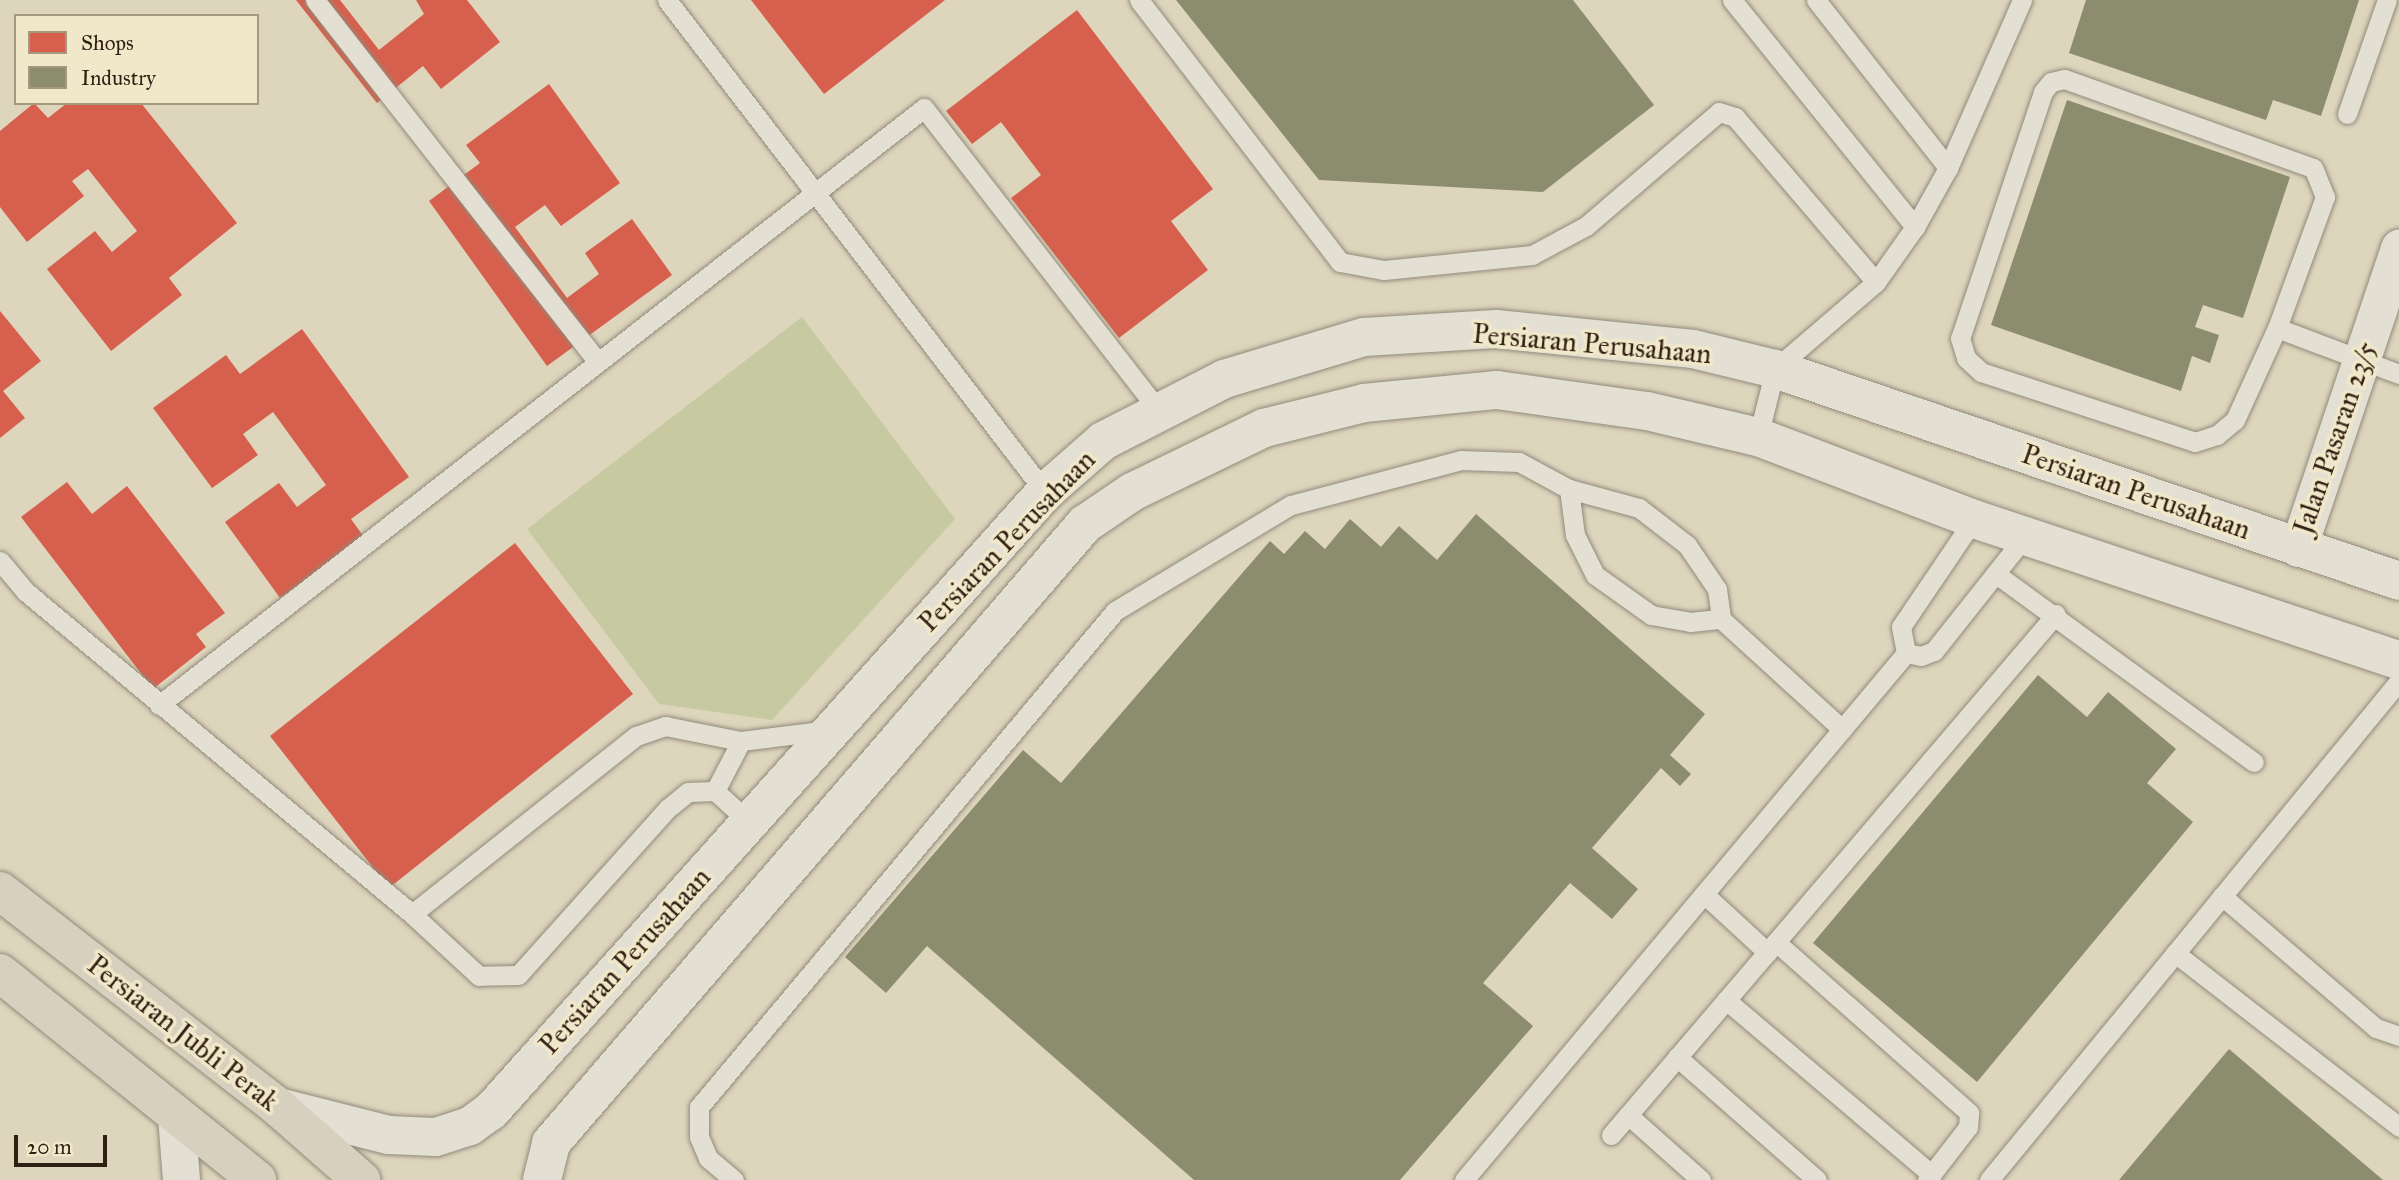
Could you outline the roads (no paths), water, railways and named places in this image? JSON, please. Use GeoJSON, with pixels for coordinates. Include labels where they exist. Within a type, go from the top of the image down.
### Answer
{"type":"FeatureCollection","features":[{"type":"Feature","properties":{"kind":"main road","name":"Persiaran Perusahaan"},"geometry":{"type":"LineString","coordinates":[[278,1107],[389,1135],[436,1137],[470,1126],[491,1111],[1045,492],[1103,441],[1224,379],[1364,337],[1496,329],[1693,349],[1775,369],[2399,581]]}},
{"type":"Feature","properties":{"kind":"main road","name":"Persiaran Perusahaan"},"geometry":{"type":"LineString","coordinates":[[542,1180],[551,1143],[1084,524],[1132,492],[1264,428],[1364,403],[1497,390],[1647,411],[1758,437],[1974,519],[2399,660]]}},
{"type":"Feature","properties":{"kind":"main road","name":"Persiaran Jubli Perak"},"geometry":{"type":"LineString","coordinates":[[0,891],[278,1107],[361,1180]]}},
{"type":"Feature","properties":{"kind":"main road"},"geometry":{"type":"LineString","coordinates":[[0,973],[257,1180]]}},
{"type":"Feature","properties":{"kind":"street","name":"Jalan Pasaran 23/5"},"geometry":{"type":"LineString","coordinates":[[2298,548],[2399,248]]}},
{"type":"Feature","properties":{"kind":"street"},"geometry":{"type":"LineString","coordinates":[[176,1116],[181,1180]]}},
{"type":"Feature","properties":{"kind":"lane"},"geometry":{"type":"LineString","coordinates":[[315,0],[598,362]]}},
{"type":"Feature","properties":{"kind":"lane"},"geometry":{"type":"LineString","coordinates":[[667,0],[1045,492]]}},
{"type":"Feature","properties":{"kind":"lane"},"geometry":{"type":"LineString","coordinates":[[1139,0],[1340,261],[1384,270],[1532,255],[1586,226],[1719,112],[1735,117],[1875,282]]}},
{"type":"Feature","properties":{"kind":"lane"},"geometry":{"type":"LineString","coordinates":[[1732,0],[1915,227]]}},
{"type":"Feature","properties":{"kind":"lane"},"geometry":{"type":"LineString","coordinates":[[1816,0],[1948,168]]}},
{"type":"Feature","properties":{"kind":"lane"},"geometry":{"type":"LineString","coordinates":[[1758,437],[1775,369],[1875,282],[1915,227],[1948,168],[2022,0]]}},
{"type":"Feature","properties":{"kind":"lane"},"geometry":{"type":"LineString","coordinates":[[2347,114],[2387,0]]}},
{"type":"Feature","properties":{"kind":"lane"},"geometry":{"type":"LineString","coordinates":[[2064,79],[2313,168],[2325,197],[2277,328],[2235,420],[2217,435],[2195,442],[1981,372],[1966,358],[1960,338],[2043,92],[2051,82],[2064,79]]}},
{"type":"Feature","properties":{"kind":"lane"},"geometry":{"type":"LineString","coordinates":[[159,705],[924,108],[1160,412]]}},
{"type":"Feature","properties":{"kind":"lane"},"geometry":{"type":"LineString","coordinates":[[2277,328],[2361,362],[2399,374]]}},
{"type":"Feature","properties":{"kind":"lane"},"geometry":{"type":"LineString","coordinates":[[734,1180],[708,1158],[699,1137],[699,1107],[1115,611],[1291,505],[1461,460],[1518,462],[1569,489],[1639,508],[1687,545],[1717,589],[1721,619],[1842,729]]}},
{"type":"Feature","properties":{"kind":"lane"},"geometry":{"type":"LineString","coordinates":[[1569,489],[1575,535],[1595,575],[1651,615],[1690,622],[1721,619]]}},
{"type":"Feature","properties":{"kind":"lane"},"geometry":{"type":"LineString","coordinates":[[1906,653],[1901,627],[1974,519]]}},
{"type":"Feature","properties":{"kind":"lane"},"geometry":{"type":"LineString","coordinates":[[1906,653],[1921,656],[1934,650],[2025,536]]}},
{"type":"Feature","properties":{"kind":"lane"},"geometry":{"type":"LineString","coordinates":[[0,561],[25,591],[412,914],[479,976],[518,975],[668,808],[688,792],[715,792],[749,822]]}},
{"type":"Feature","properties":{"kind":"lane"},"geometry":{"type":"LineString","coordinates":[[1996,573],[2056,614],[2254,762]]}},
{"type":"Feature","properties":{"kind":"lane"},"geometry":{"type":"LineString","coordinates":[[1611,1135],[2056,614]]}},
{"type":"Feature","properties":{"kind":"lane"},"geometry":{"type":"LineString","coordinates":[[1464,1180],[1906,653]]}},
{"type":"Feature","properties":{"kind":"lane"},"geometry":{"type":"LineString","coordinates":[[1989,1180],[2399,681]]}},
{"type":"Feature","properties":{"kind":"lane"},"geometry":{"type":"LineString","coordinates":[[2380,704],[2399,711]]}},
{"type":"Feature","properties":{"kind":"lane"},"geometry":{"type":"LineString","coordinates":[[412,914],[636,736],[665,726],[741,741],[832,730]]}},
{"type":"Feature","properties":{"kind":"lane"},"geometry":{"type":"LineString","coordinates":[[715,792],[741,741]]}},
{"type":"Feature","properties":{"kind":"lane"},"geometry":{"type":"LineString","coordinates":[[1704,894],[1969,1113],[1968,1127],[1929,1177],[1726,1000]]}},
{"type":"Feature","properties":{"kind":"lane"},"geometry":{"type":"LineString","coordinates":[[2222,896],[2376,1028],[2399,1036]]}},
{"type":"Feature","properties":{"kind":"lane"},"geometry":{"type":"LineString","coordinates":[[2175,953],[2399,1128]]}},
{"type":"Feature","properties":{"kind":"lane"},"geometry":{"type":"LineString","coordinates":[[1677,1057],[1817,1180]]}},
{"type":"Feature","properties":{"kind":"lane"},"geometry":{"type":"LineString","coordinates":[[1628,1115],[1701,1180]]}}]}
